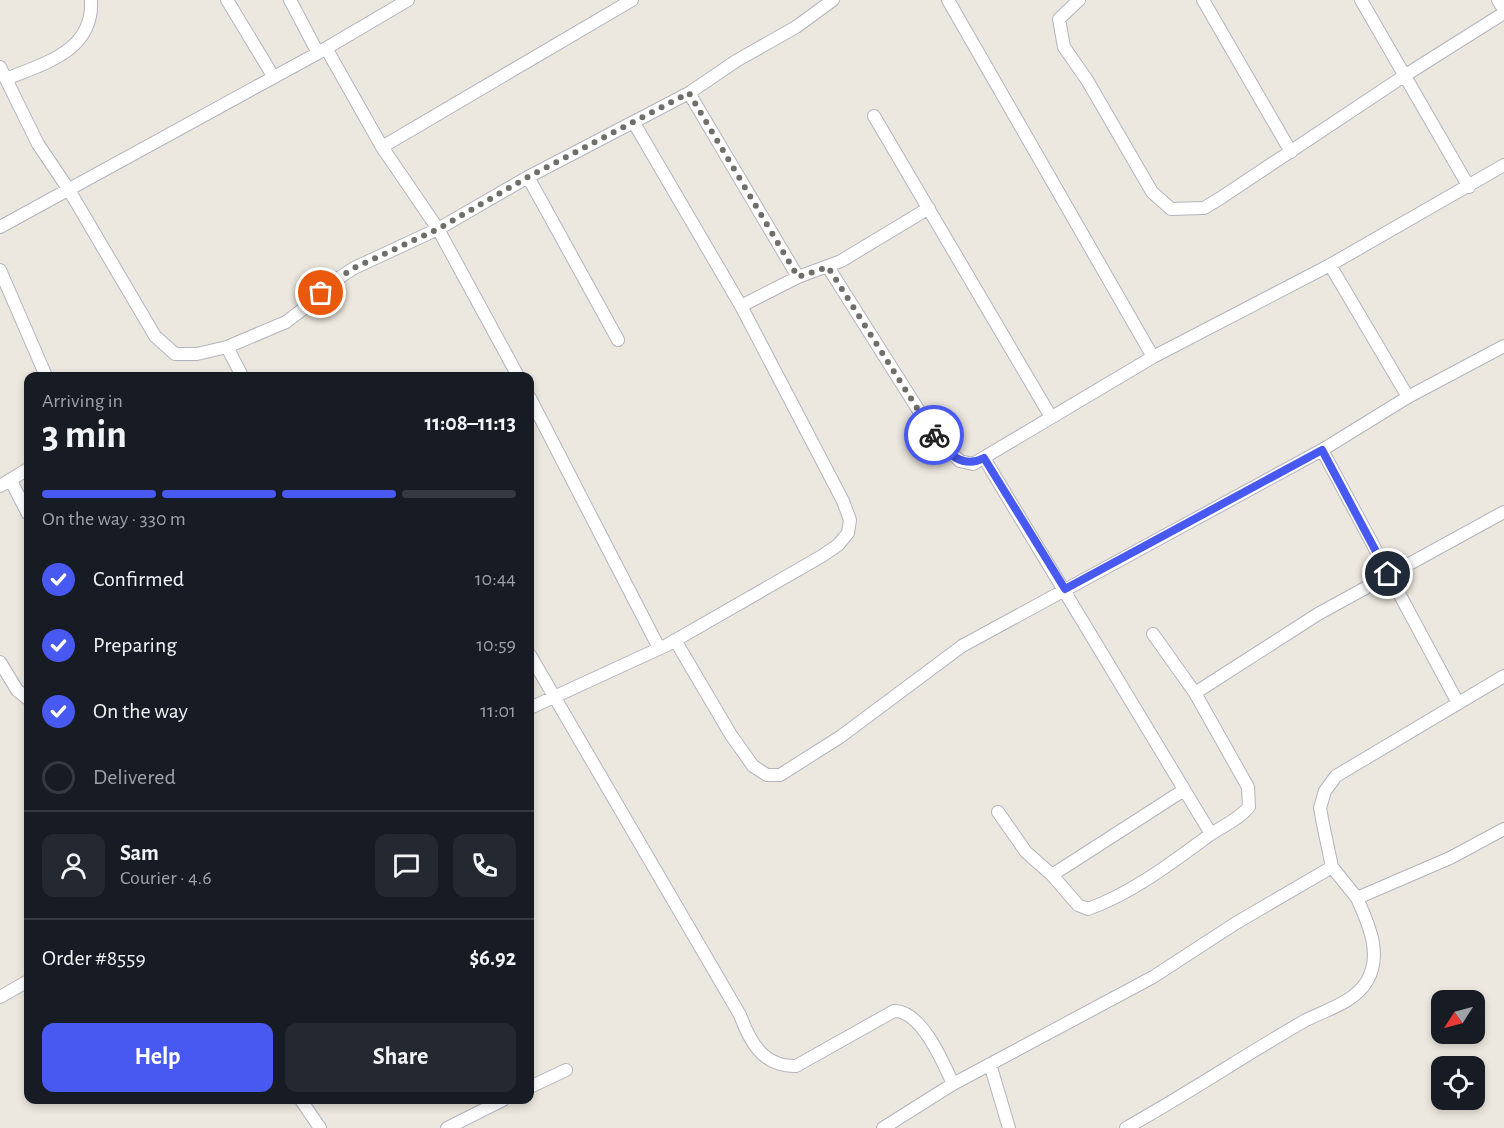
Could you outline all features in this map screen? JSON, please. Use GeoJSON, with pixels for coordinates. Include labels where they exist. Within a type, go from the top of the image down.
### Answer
{"type":"FeatureCollection","features":[{"type":"Feature","properties":{"kind":"street"},"geometry":{"type":"LineString","coordinates":[[6,79],[61,56],[83,38],[91,15],[91,0]]}},
{"type":"Feature","properties":{"kind":"street"},"geometry":{"type":"LineString","coordinates":[[227,0],[273,76]]}},
{"type":"Feature","properties":{"kind":"street"},"geometry":{"type":"LineString","coordinates":[[290,0],[382,147],[438,229],[516,372]]}},
{"type":"Feature","properties":{"kind":"street"},"geometry":{"type":"LineString","coordinates":[[0,227],[322,51],[408,0]]}},
{"type":"Feature","properties":{"kind":"street"},"geometry":{"type":"LineString","coordinates":[[382,147],[632,0]]}},
{"type":"Feature","properties":{"kind":"street"},"geometry":{"type":"LineString","coordinates":[[0,67],[39,144],[69,190],[155,336],[174,354],[197,354],[227,347],[286,322],[311,303],[331,283],[354,268],[438,229],[528,177],[689,93],[736,61],[796,27],[833,0]]}},
{"type":"Feature","properties":{"kind":"street"},"geometry":{"type":"LineString","coordinates":[[948,0],[1153,357]]}},
{"type":"Feature","properties":{"kind":"street"},"geometry":{"type":"LineString","coordinates":[[1079,0],[1059,19],[1064,47],[1087,80],[1152,192],[1171,209],[1203,208],[1291,152],[1404,75],[1504,12],[1498,0]]}},
{"type":"Feature","properties":{"kind":"street"},"geometry":{"type":"LineString","coordinates":[[1203,0],[1291,152]]}},
{"type":"Feature","properties":{"kind":"street"},"geometry":{"type":"LineString","coordinates":[[1361,0],[1469,187]]}},
{"type":"Feature","properties":{"kind":"street"},"geometry":{"type":"LineString","coordinates":[[689,93],[798,277]]}},
{"type":"Feature","properties":{"kind":"street"},"geometry":{"type":"LineString","coordinates":[[874,116],[1051,417]]}},
{"type":"Feature","properties":{"kind":"street"},"geometry":{"type":"LineString","coordinates":[[534,706],[675,640],[822,556],[838,545],[848,533],[850,520],[843,501],[741,306],[634,123]]}},
{"type":"Feature","properties":{"kind":"street"},"geometry":{"type":"LineString","coordinates":[[828,267],[938,441],[960,461],[973,464],[1153,357],[1330,264],[1469,187],[1504,165]]}},
{"type":"Feature","properties":{"kind":"street"},"geometry":{"type":"LineString","coordinates":[[528,177],[618,340]]}},
{"type":"Feature","properties":{"kind":"street"},"geometry":{"type":"LineString","coordinates":[[741,306],[798,277],[828,267],[929,208]]}},
{"type":"Feature","properties":{"kind":"street"},"geometry":{"type":"LineString","coordinates":[[1330,264],[1407,397]]}},
{"type":"Feature","properties":{"kind":"street"},"geometry":{"type":"LineString","coordinates":[[0,270],[44,372]]}},
{"type":"Feature","properties":{"kind":"street"},"geometry":{"type":"LineString","coordinates":[[675,640],[731,735],[753,766],[767,775],[780,775],[857,725],[962,646],[1322,450],[1407,397],[1504,346]]}},
{"type":"Feature","properties":{"kind":"street"},"geometry":{"type":"LineString","coordinates":[[227,347],[240,372]]}},
{"type":"Feature","properties":{"kind":"street"},"geometry":{"type":"LineString","coordinates":[[534,406],[659,648]]}},
{"type":"Feature","properties":{"kind":"street"},"geometry":{"type":"LineString","coordinates":[[1322,450],[1458,703]]}},
{"type":"Feature","properties":{"kind":"street"},"geometry":{"type":"LineString","coordinates":[[984,458],[1065,589],[1112,674],[1211,834]]}},
{"type":"Feature","properties":{"kind":"street"},"geometry":{"type":"LineString","coordinates":[[24,471],[5,483],[24,509]]}},
{"type":"Feature","properties":{"kind":"street"},"geometry":{"type":"LineString","coordinates":[[1195,693],[1318,614],[1504,512]]}},
{"type":"Feature","properties":{"kind":"street"},"geometry":{"type":"LineString","coordinates":[[998,812],[1026,852],[1052,875],[1078,905],[1089,909],[1148,879],[1211,834],[1239,818],[1249,807],[1248,787],[1195,693],[1153,634]]}},
{"type":"Feature","properties":{"kind":"street"},"geometry":{"type":"LineString","coordinates":[[0,662],[16,690],[24,696]]}},
{"type":"Feature","properties":{"kind":"street"},"geometry":{"type":"LineString","coordinates":[[534,663],[551,696],[740,1014],[749,1039],[765,1057],[781,1066],[796,1066],[894,1011],[902,1010],[916,1019],[941,1058],[953,1084]]}},
{"type":"Feature","properties":{"kind":"street"},"geometry":{"type":"LineString","coordinates":[[1126,1128],[1307,1020],[1346,1001],[1367,981],[1374,957],[1373,942],[1357,898],[1332,867],[1320,808],[1325,791],[1336,776],[1504,676]]}},
{"type":"Feature","properties":{"kind":"street"},"geometry":{"type":"LineString","coordinates":[[1052,875],[1184,789]]}},
{"type":"Feature","properties":{"kind":"street"},"geometry":{"type":"LineString","coordinates":[[1357,898],[1440,863],[1504,829]]}},
{"type":"Feature","properties":{"kind":"street"},"geometry":{"type":"LineString","coordinates":[[883,1128],[953,1084],[1153,977],[1236,923],[1332,867]]}},
{"type":"Feature","properties":{"kind":"street"},"geometry":{"type":"LineString","coordinates":[[0,997],[24,983]]}},
{"type":"Feature","properties":{"kind":"street"},"geometry":{"type":"LineString","coordinates":[[990,1064],[1009,1128]]}},
{"type":"Feature","properties":{"kind":"street"},"geometry":{"type":"LineString","coordinates":[[534,1085],[566,1070]]}},
{"type":"Feature","properties":{"kind":"street"},"geometry":{"type":"LineString","coordinates":[[304,1104],[320,1128]]}},
{"type":"Feature","properties":{"kind":"street"},"geometry":{"type":"LineString","coordinates":[[447,1128],[494,1104]]}},
{"type":"Feature","properties":{"kind":"way so far"},"geometry":{"type":"LineString","coordinates":[[321,293],[331,283],[354,268],[438,229],[528,177],[689,93],[798,277],[828,267],[934,435]]}},
{"type":"Feature","properties":{"kind":"route"},"geometry":{"type":"LineString","coordinates":[[934,435],[949,453],[960,461],[973,464],[984,458],[1065,589],[1198,515],[1322,450],[1388,574]]}}]}
